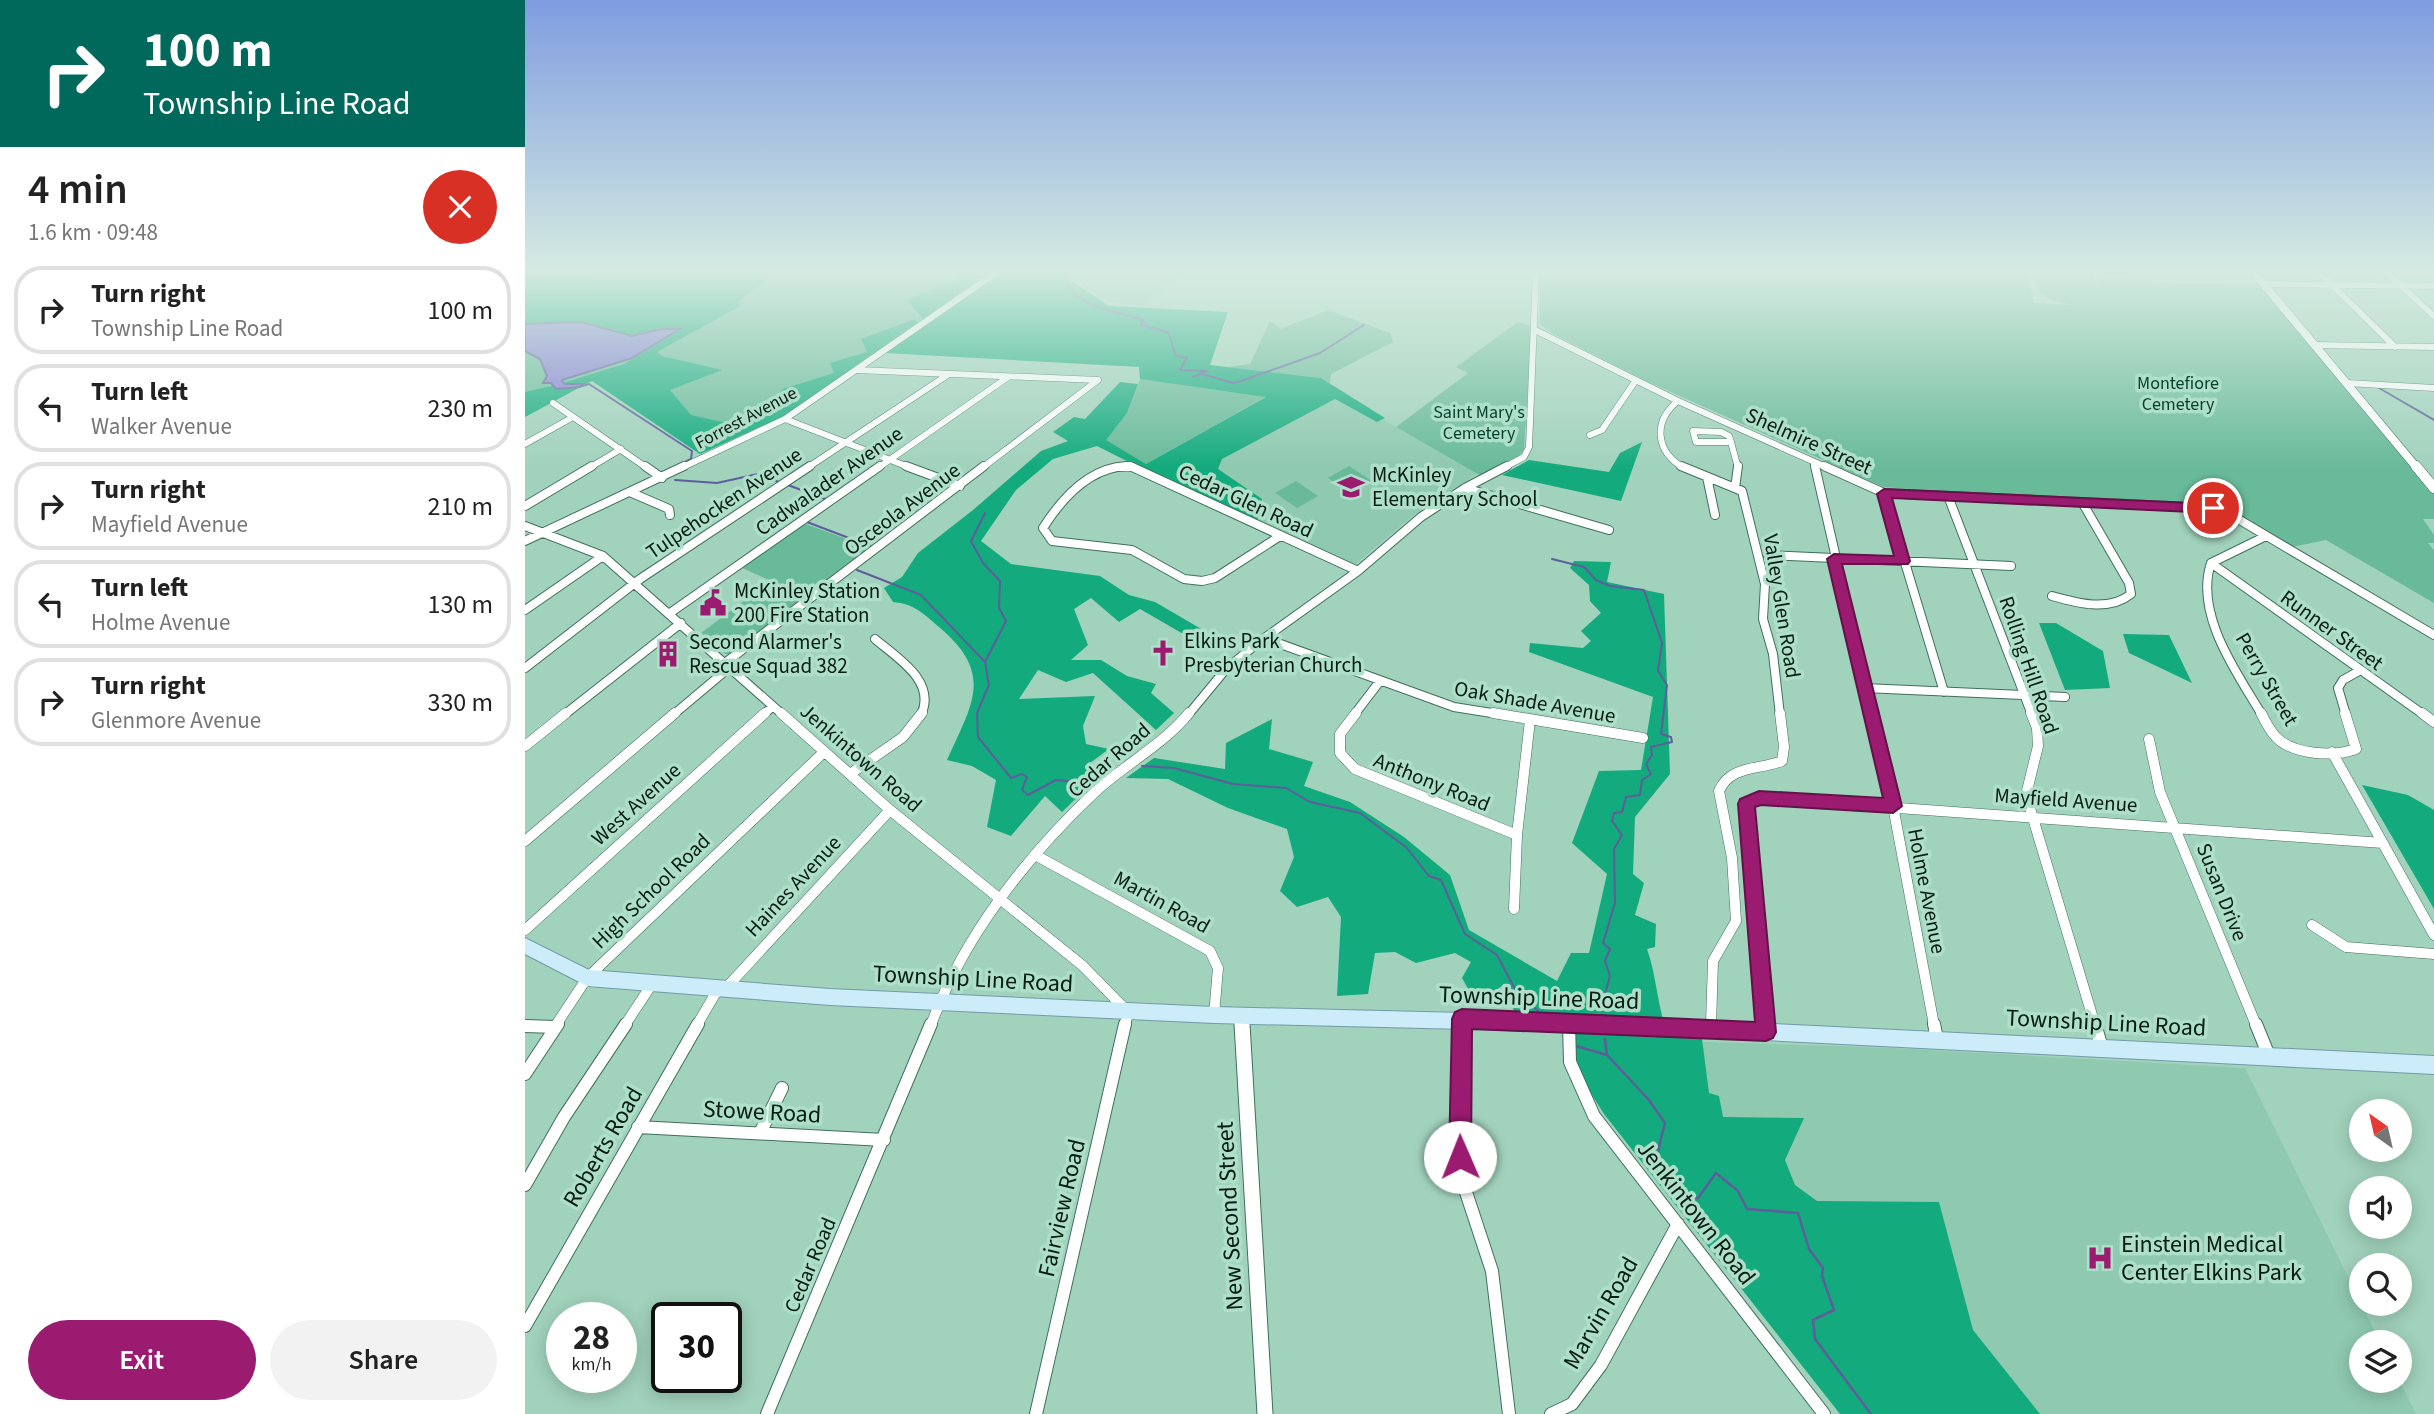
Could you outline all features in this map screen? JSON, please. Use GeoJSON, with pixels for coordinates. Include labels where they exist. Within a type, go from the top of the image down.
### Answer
{"type":"FeatureCollection","features":[{"type":"Feature","properties":{"kind":"main road","name":"Township Line Road"},"geometry":{"type":"LineString","coordinates":[[525,946],[587,978],[721,989],[1128,1012],[1462,1019],[1711,1029],[2434,1065]]}},
{"type":"Feature","properties":{"kind":"street","name":"Forrest Avenue"},"geometry":{"type":"LineString","coordinates":[[525,541],[786,419],[906,336]]}},
{"type":"Feature","properties":{"kind":"street","name":"Cedar Road"},"geometry":{"type":"LineString","coordinates":[[767,1414],[884,1140],[940,1000],[997,899],[1095,792],[1182,722],[1226,669],[1264,638],[1358,571],[1422,517],[1465,488],[1524,457],[1529,449],[1535,336]]}},
{"type":"Feature","properties":{"kind":"street"},"geometry":{"type":"LineString","coordinates":[[2307,336],[2434,488]]}},
{"type":"Feature","properties":{"kind":"street"},"geometry":{"type":"LineString","coordinates":[[2384,336],[2395,346]]}},
{"type":"Feature","properties":{"kind":"street"},"geometry":{"type":"LineString","coordinates":[[1535,341],[1549,337]]}},
{"type":"Feature","properties":{"kind":"street","name":"Shelmire Street"},"geometry":{"type":"LineString","coordinates":[[1549,337],[1678,401],[1884,494],[2213,508],[2266,536],[2434,635]]}},
{"type":"Feature","properties":{"kind":"street"},"geometry":{"type":"LineString","coordinates":[[2315,345],[2434,347]]}},
{"type":"Feature","properties":{"kind":"street"},"geometry":{"type":"LineString","coordinates":[[857,370],[1008,377]]}},
{"type":"Feature","properties":{"kind":"street","name":"Tulpehocken Avenue"},"geometry":{"type":"LineString","coordinates":[[525,668],[636,586],[640,579],[949,374]]}},
{"type":"Feature","properties":{"kind":"street","name":"Osceola Avenue"},"geometry":{"type":"LineString","coordinates":[[525,841],[728,665],[1098,380],[1008,377]]}},
{"type":"Feature","properties":{"kind":"street","name":"Cadwalader Avenue"},"geometry":{"type":"LineString","coordinates":[[670,613],[1008,377]]}},
{"type":"Feature","properties":{"kind":"street"},"geometry":{"type":"LineString","coordinates":[[1590,435],[1602,430],[1636,380]]}},
{"type":"Feature","properties":{"kind":"street"},"geometry":{"type":"LineString","coordinates":[[2347,383],[2434,388]]}},
{"type":"Feature","properties":{"kind":"street"},"geometry":{"type":"LineString","coordinates":[[1678,401],[1667,409],[1660,422],[1659,439],[1677,463],[1735,488],[1738,482],[1738,465],[1731,442],[1729,436],[1721,432],[1693,431],[1696,442],[1731,442]]}},
{"type":"Feature","properties":{"kind":"street"},"geometry":{"type":"LineString","coordinates":[[553,403],[661,478]]}},
{"type":"Feature","properties":{"kind":"street"},"geometry":{"type":"LineString","coordinates":[[525,444],[573,417]]}},
{"type":"Feature","properties":{"kind":"street"},"geometry":{"type":"LineString","coordinates":[[786,419],[960,486]]}},
{"type":"Feature","properties":{"kind":"street"},"geometry":{"type":"LineString","coordinates":[[525,506],[621,449]]}},
{"type":"Feature","properties":{"kind":"street","name":"Holme Avenue"},"geometry":{"type":"LineString","coordinates":[[1814,464],[1893,806],[1937,1039]]}},
{"type":"Feature","properties":{"kind":"street"},"geometry":{"type":"LineString","coordinates":[[1118,465],[1093,475],[1056,509],[1043,527],[1052,541],[1132,550],[1184,579],[1202,581],[1215,578],[1280,536]]}},
{"type":"Feature","properties":{"kind":"street","name":"Cedar Glen Road"},"geometry":{"type":"LineString","coordinates":[[1118,465],[1130,466],[1358,571]]}},
{"type":"Feature","properties":{"kind":"street"},"geometry":{"type":"LineString","coordinates":[[1707,477],[1715,515]]}},
{"type":"Feature","properties":{"kind":"street"},"geometry":{"type":"LineString","coordinates":[[1465,488],[1609,530]]}},
{"type":"Feature","properties":{"kind":"street","name":"Valley Glen Road"},"geometry":{"type":"LineString","coordinates":[[1711,1029],[1713,961],[1736,921],[1732,858],[1719,791],[1721,782],[1734,771],[1775,765],[1782,761],[1784,747],[1773,654],[1763,619],[1765,584],[1742,491],[1735,488]]}},
{"type":"Feature","properties":{"kind":"street"},"geometry":{"type":"LineString","coordinates":[[632,493],[670,509],[670,514]]}},
{"type":"Feature","properties":{"kind":"street"},"geometry":{"type":"LineString","coordinates":[[1884,494],[1944,692]]}},
{"type":"Feature","properties":{"kind":"street","name":"Rolling Hill Road"},"geometry":{"type":"LineString","coordinates":[[1948,496],[2040,742],[2026,796],[2102,1048]]}},
{"type":"Feature","properties":{"kind":"street"},"geometry":{"type":"LineString","coordinates":[[2052,596],[2065,600],[2115,602],[2126,600],[2131,594],[2129,583],[2082,502]]}},
{"type":"Feature","properties":{"kind":"street","name":"Jenkintown Road"},"geometry":{"type":"LineString","coordinates":[[525,526],[603,556],[890,810],[1083,966],[1128,1012]]}},
{"type":"Feature","properties":{"kind":"street"},"geometry":{"type":"LineString","coordinates":[[2211,563],[2266,536]]}},
{"type":"Feature","properties":{"kind":"street"},"geometry":{"type":"LineString","coordinates":[[1767,555],[2011,566]]}},
{"type":"Feature","properties":{"kind":"street"},"geometry":{"type":"LineString","coordinates":[[527,607],[603,556]]}},
{"type":"Feature","properties":{"kind":"street","name":"Runner Street"},"geometry":{"type":"LineString","coordinates":[[2211,563],[2434,722]]}},
{"type":"Feature","properties":{"kind":"street","name":"Perry Street"},"geometry":{"type":"LineString","coordinates":[[2211,563],[2205,571],[2206,600],[2215,627],[2275,737],[2284,746],[2296,750],[2332,752]]}},
{"type":"Feature","properties":{"kind":"street"},"geometry":{"type":"LineString","coordinates":[[525,746],[681,623]]}},
{"type":"Feature","properties":{"kind":"street","name":"Oak Shade Avenue"},"geometry":{"type":"LineString","coordinates":[[1264,638],[1454,707],[1643,738]]}},
{"type":"Feature","properties":{"kind":"street"},"geometry":{"type":"LineString","coordinates":[[850,774],[900,739],[923,710],[925,697],[922,685],[875,639]]}},
{"type":"Feature","properties":{"kind":"street"},"geometry":{"type":"LineString","coordinates":[[2332,752],[2349,753],[2356,749],[2338,688],[2343,680],[2359,671]]}},
{"type":"Feature","properties":{"kind":"street","name":"Anthony Road"},"geometry":{"type":"LineString","coordinates":[[1380,681],[1340,734],[1340,753],[1355,769],[1517,835]]}},
{"type":"Feature","properties":{"kind":"street"},"geometry":{"type":"LineString","coordinates":[[1864,688],[2065,697]]}},
{"type":"Feature","properties":{"kind":"street","name":"West Avenue"},"geometry":{"type":"LineString","coordinates":[[525,930],[773,706]]}},
{"type":"Feature","properties":{"kind":"street"},"geometry":{"type":"LineString","coordinates":[[1514,909],[1517,835],[1530,720]]}},
{"type":"Feature","properties":{"kind":"street","name":"Susan Drive"},"geometry":{"type":"LineString","coordinates":[[2149,739],[2160,792],[2269,1056]]}},
{"type":"Feature","properties":{"kind":"street","name":"High School Road"},"geometry":{"type":"LineString","coordinates":[[525,1074],[587,978],[824,752]]}},
{"type":"Feature","properties":{"kind":"street"},"geometry":{"type":"LineString","coordinates":[[2332,752],[2434,935]]}},
{"type":"Feature","properties":{"kind":"street","name":"Mayfield Avenue"},"geometry":{"type":"LineString","coordinates":[[1766,1032],[1746,804],[1759,798],[2383,843]]}},
{"type":"Feature","properties":{"kind":"street","name":"Haines Avenue"},"geometry":{"type":"LineString","coordinates":[[721,989],[890,810]]}},
{"type":"Feature","properties":{"kind":"street","name":"Martin Road"},"geometry":{"type":"LineString","coordinates":[[1037,856],[1210,951],[1218,968],[1214,1015]]}},
{"type":"Feature","properties":{"kind":"street"},"geometry":{"type":"LineString","coordinates":[[2312,925],[2346,947],[2434,954]]}},
{"type":"Feature","properties":{"kind":"street"},"geometry":{"type":"LineString","coordinates":[[525,1185],[564,1117],[652,984]]}},
{"type":"Feature","properties":{"kind":"street","name":"Roberts Road"},"geometry":{"type":"LineString","coordinates":[[525,1326],[638,1127],[721,989]]}},
{"type":"Feature","properties":{"kind":"street","name":"Fairview Road"},"geometry":{"type":"LineString","coordinates":[[1037,1414],[1128,1012]]}},
{"type":"Feature","properties":{"kind":"street","name":"New Second Street"},"geometry":{"type":"LineString","coordinates":[[1241,1016],[1265,1414]]}},
{"type":"Feature","properties":{"kind":"street"},"geometry":{"type":"LineString","coordinates":[[1462,1019],[1461,1177],[1492,1271],[1509,1414]]}},
{"type":"Feature","properties":{"kind":"street","name":"Jenkintown Road"},"geometry":{"type":"LineString","coordinates":[[1569,1024],[1566,1047],[1570,1070],[1594,1116],[1824,1414]]}},
{"type":"Feature","properties":{"kind":"street"},"geometry":{"type":"LineString","coordinates":[[525,1026],[555,1027]]}},
{"type":"Feature","properties":{"kind":"street"},"geometry":{"type":"LineString","coordinates":[[760,1133],[782,1088]]}},
{"type":"Feature","properties":{"kind":"street","name":"Stowe Road"},"geometry":{"type":"LineString","coordinates":[[638,1127],[884,1140]]}},
{"type":"Feature","properties":{"kind":"street","name":"Marvin Road"},"geometry":{"type":"LineString","coordinates":[[1551,1414],[1571,1404],[1601,1365],[1678,1224]]}},
{"type":"Feature","properties":{"kind":"shaded area"},"geometry":{"type":"Polygon","coordinates":[[[525,336],[668,336],[632,358],[562,380],[564,384],[583,384],[580,387],[556,389],[551,383],[543,383],[547,376],[540,359],[525,351],[525,336]]]}},
{"type":"Feature","properties":{"kind":"shaded area","name":"McKinley Elementary School"},"geometry":{"type":"Polygon","coordinates":[[[1336,398],[1377,422],[1382,419],[1477,474],[1415,514],[1351,568],[1256,526],[1217,469],[1222,459],[1336,398]]]}},
{"type":"Feature","properties":{"kind":"shaded area","name":"Einstein Medical Center Elkins Park"},"geometry":{"type":"Polygon","coordinates":[[[1676,1041],[1892,1048],[2245,1068],[2349,1279],[2349,1316],[2367,1316],[2374,1330],[2349,1330],[2349,1393],[2406,1393],[2416,1414],[2017,1414],[1706,1108],[1676,1041]]]}},
{"type":"Feature","properties":{"kind":"green space"},"geometry":{"type":"Polygon","coordinates":[[[525,336],[899,336],[786,415],[700,454],[592,381],[525,417],[525,336]]]}},
{"type":"Feature","properties":{"kind":"green space"},"geometry":{"type":"Polygon","coordinates":[[[671,336],[686,336],[657,352],[662,356],[722,370],[670,390],[691,415],[735,425],[765,408],[783,389],[834,373],[830,363],[867,352],[861,339],[869,336],[898,336],[786,415],[700,454],[592,381],[583,385],[563,383],[624,364],[671,336]]]}},
{"type":"Feature","properties":{"kind":"green space"},"geometry":{"type":"Polygon","coordinates":[[[909,336],[1220,336],[1210,365],[1321,378],[1385,418],[1377,422],[1335,399],[1222,459],[1218,469],[1262,499],[1256,526],[1097,446],[1053,459],[1016,490],[981,541],[1011,564],[1100,576],[1129,595],[1155,602],[1203,630],[1192,639],[1140,609],[1119,622],[1091,598],[1074,609],[1088,645],[1071,660],[1101,660],[1127,676],[1156,684],[1151,693],[1174,713],[1156,730],[1093,673],[1066,682],[1038,670],[1019,699],[1095,696],[1083,726],[1086,744],[1109,749],[1090,763],[1101,774],[1062,812],[1045,796],[1011,836],[987,827],[996,780],[972,766],[947,760],[970,706],[973,675],[967,660],[956,644],[923,613],[913,607],[893,602],[884,588],[902,577],[918,553],[1041,451],[1068,441],[1053,432],[1074,417],[1085,419],[1120,382],[1138,384],[1127,413],[1106,440],[1146,464],[1266,397],[1140,379],[1139,367],[885,353],[909,336]]]}},
{"type":"Feature","properties":{"kind":"green space"},"geometry":{"type":"Polygon","coordinates":[[[1263,336],[1391,336],[1393,342],[1331,374],[1330,383],[1321,378],[1227,367],[1250,364],[1263,336]]]}},
{"type":"Feature","properties":{"kind":"green space","name":"Saint Mary's Cemetery"},"geometry":{"type":"Polygon","coordinates":[[[1499,336],[1531,336],[1524,449],[1519,456],[1481,476],[1396,427],[1468,373],[1456,367],[1499,336]]]}},
{"type":"Feature","properties":{"kind":"green space","name":"Montefiore Cemetery"},"geometry":{"type":"Polygon","coordinates":[[[1557,336],[2302,336],[2434,492],[2434,519],[2423,519],[2434,535],[2434,543],[2428,543],[2434,550],[2434,603],[2326,540],[2292,547],[2225,508],[2209,504],[1958,493],[1884,487],[1644,380],[1557,336]]]}},
{"type":"Feature","properties":{"kind":"green space"},"geometry":{"type":"Polygon","coordinates":[[[1140,379],[1267,396],[1146,464],[1105,440],[1127,413],[1140,379]]]}},
{"type":"Feature","properties":{"kind":"green space"},"geometry":{"type":"Polygon","coordinates":[[[552,386],[562,389],[580,387],[525,417],[525,392],[552,386]]]}},
{"type":"Feature","properties":{"kind":"green space"},"geometry":{"type":"Polygon","coordinates":[[[1642,442],[1621,501],[1502,475],[1529,460],[1609,472],[1620,453],[1642,442]]]}},
{"type":"Feature","properties":{"kind":"green space"},"geometry":{"type":"Polygon","coordinates":[[[1349,466],[1372,481],[1351,493],[1328,478],[1349,466]]]}},
{"type":"Feature","properties":{"kind":"green space"},"geometry":{"type":"Polygon","coordinates":[[[1296,481],[1318,496],[1297,508],[1275,493],[1296,481]]]}},
{"type":"Feature","properties":{"kind":"green space"},"geometry":{"type":"Polygon","coordinates":[[[803,523],[874,549],[731,654],[725,654],[701,633],[771,581],[740,567],[803,523]]]}},
{"type":"Feature","properties":{"kind":"green space"},"geometry":{"type":"Polygon","coordinates":[[[1574,561],[1611,562],[1607,582],[1664,594],[1670,774],[1635,817],[1633,874],[1644,883],[1635,915],[1656,924],[1655,947],[1647,949],[1668,1035],[1702,1039],[1709,1093],[1719,1096],[1723,1117],[1804,1118],[1785,1160],[1795,1185],[1817,1201],[1939,1202],[1973,1330],[2040,1414],[1840,1414],[1604,1114],[1578,1073],[1573,1037],[1514,1011],[1504,984],[1487,998],[1471,994],[1462,978],[1471,962],[1455,953],[1416,963],[1395,952],[1375,953],[1368,994],[1337,996],[1341,917],[1328,897],[1297,907],[1280,891],[1294,857],[1287,829],[1228,808],[1168,779],[1126,778],[1154,758],[1225,769],[1226,743],[1272,719],[1269,749],[1313,762],[1304,786],[1350,802],[1404,837],[1450,875],[1469,930],[1557,981],[1571,953],[1589,953],[1607,874],[1572,843],[1599,771],[1641,770],[1653,697],[1529,652],[1530,643],[1583,648],[1591,641],[1581,631],[1601,613],[1590,601],[1589,585],[1570,568],[1574,561]]]}},
{"type":"Feature","properties":{"kind":"green space"},"geometry":{"type":"Polygon","coordinates":[[[2039,623],[2056,623],[2103,651],[2110,688],[2065,690],[2039,623]]]}},
{"type":"Feature","properties":{"kind":"green space"},"geometry":{"type":"Polygon","coordinates":[[[2123,634],[2169,635],[2192,683],[2129,653],[2123,634]]]}},
{"type":"Feature","properties":{"kind":"green space"},"geometry":{"type":"Polygon","coordinates":[[[2362,785],[2408,795],[2434,810],[2434,909],[2362,785]]]}},
{"type":"Feature","properties":{"kind":"waterway"},"geometry":{"type":"LineString","coordinates":[[1169,336],[1176,356],[1187,358],[1180,370],[1207,371],[1193,377]]}},
{"type":"Feature","properties":{"kind":"waterway"},"geometry":{"type":"LineString","coordinates":[[1202,374],[1233,383],[1241,381],[1320,353],[1347,336]]}},
{"type":"Feature","properties":{"kind":"waterway"},"geometry":{"type":"LineString","coordinates":[[582,386],[589,384],[692,451],[691,459],[683,463]]}},
{"type":"Feature","properties":{"kind":"waterway"},"geometry":{"type":"LineString","coordinates":[[2379,388],[2434,420]]}},
{"type":"Feature","properties":{"kind":"waterway"},"geometry":{"type":"LineString","coordinates":[[675,480],[717,483],[758,474],[779,482]]}},
{"type":"Feature","properties":{"kind":"waterway"},"geometry":{"type":"LineString","coordinates":[[788,485],[825,499]]}},
{"type":"Feature","properties":{"kind":"waterway"},"geometry":{"type":"LineString","coordinates":[[985,513],[971,541],[983,563],[1000,581],[999,608],[1006,621],[985,662]]}},
{"type":"Feature","properties":{"kind":"waterway"},"geometry":{"type":"LineString","coordinates":[[807,522],[870,546]]}},
{"type":"Feature","properties":{"kind":"waterway"},"geometry":{"type":"LineString","coordinates":[[1552,559],[1584,567],[1596,580],[1610,586],[1644,590],[1662,643],[1658,671],[1667,685],[1661,734],[1671,737],[1672,742],[1651,747],[1652,755],[1646,764],[1651,774],[1642,780],[1640,795],[1626,797],[1622,812],[1614,813],[1612,821],[1622,835],[1614,849],[1615,903],[1603,943],[1610,949],[1605,961],[1610,976],[1601,1009]]}},
{"type":"Feature","properties":{"kind":"waterway"},"geometry":{"type":"LineString","coordinates":[[857,570],[921,595],[985,662]]}},
{"type":"Feature","properties":{"kind":"waterway"},"geometry":{"type":"LineString","coordinates":[[985,662],[989,685],[977,713],[978,737],[1011,778],[1022,774],[1027,777],[1022,790],[1028,795],[1056,780],[1090,783]]}},
{"type":"Feature","properties":{"kind":"waterway"},"geometry":{"type":"LineString","coordinates":[[1142,766],[1174,768],[1233,784],[1286,788],[1310,802],[1360,813],[1407,848],[1429,876],[1441,880],[1465,934],[1497,955],[1516,991],[1538,1011]]}},
{"type":"Feature","properties":{"kind":"waterway"},"geometry":{"type":"LineString","coordinates":[[1605,1039],[1607,1054]]}},
{"type":"Feature","properties":{"kind":"waterway"},"geometry":{"type":"LineString","coordinates":[[1576,1046],[1607,1055],[1649,1100],[1665,1123],[1659,1145],[1659,1170],[1676,1197],[1698,1198],[1716,1173],[1738,1191],[1747,1209],[1798,1213],[1809,1249],[1823,1268],[1822,1276],[1834,1310],[1813,1320],[1815,1339],[1871,1414]]}},
{"type":"Feature","properties":{"kind":"place","name":"McKinley Elementary School"},"geometry":{"type":"Point","coordinates":[1351,487]}},
{"type":"Feature","properties":{"kind":"place","name":"McKinley Station 200 Fire Station"},"geometry":{"type":"Point","coordinates":[713,603]}},
{"type":"Feature","properties":{"kind":"place","name":"Elkins Park Presbyterian Church"},"geometry":{"type":"Point","coordinates":[1163,653]}},
{"type":"Feature","properties":{"kind":"place","name":"Second Alarmer's Rescue Squad 382"},"geometry":{"type":"Point","coordinates":[668,654]}},
{"type":"Feature","properties":{"kind":"place","name":"Einstein Medical Center Elkins Park"},"geometry":{"type":"Point","coordinates":[2100,1258]}},
{"type":"Feature","properties":{"kind":"route"},"geometry":{"type":"LineString","coordinates":[[1460,1157],[1462,1019],[1766,1032],[1746,804],[1759,798],[1893,806],[1834,559],[1903,561],[1884,494],[2213,508]]}}]}
